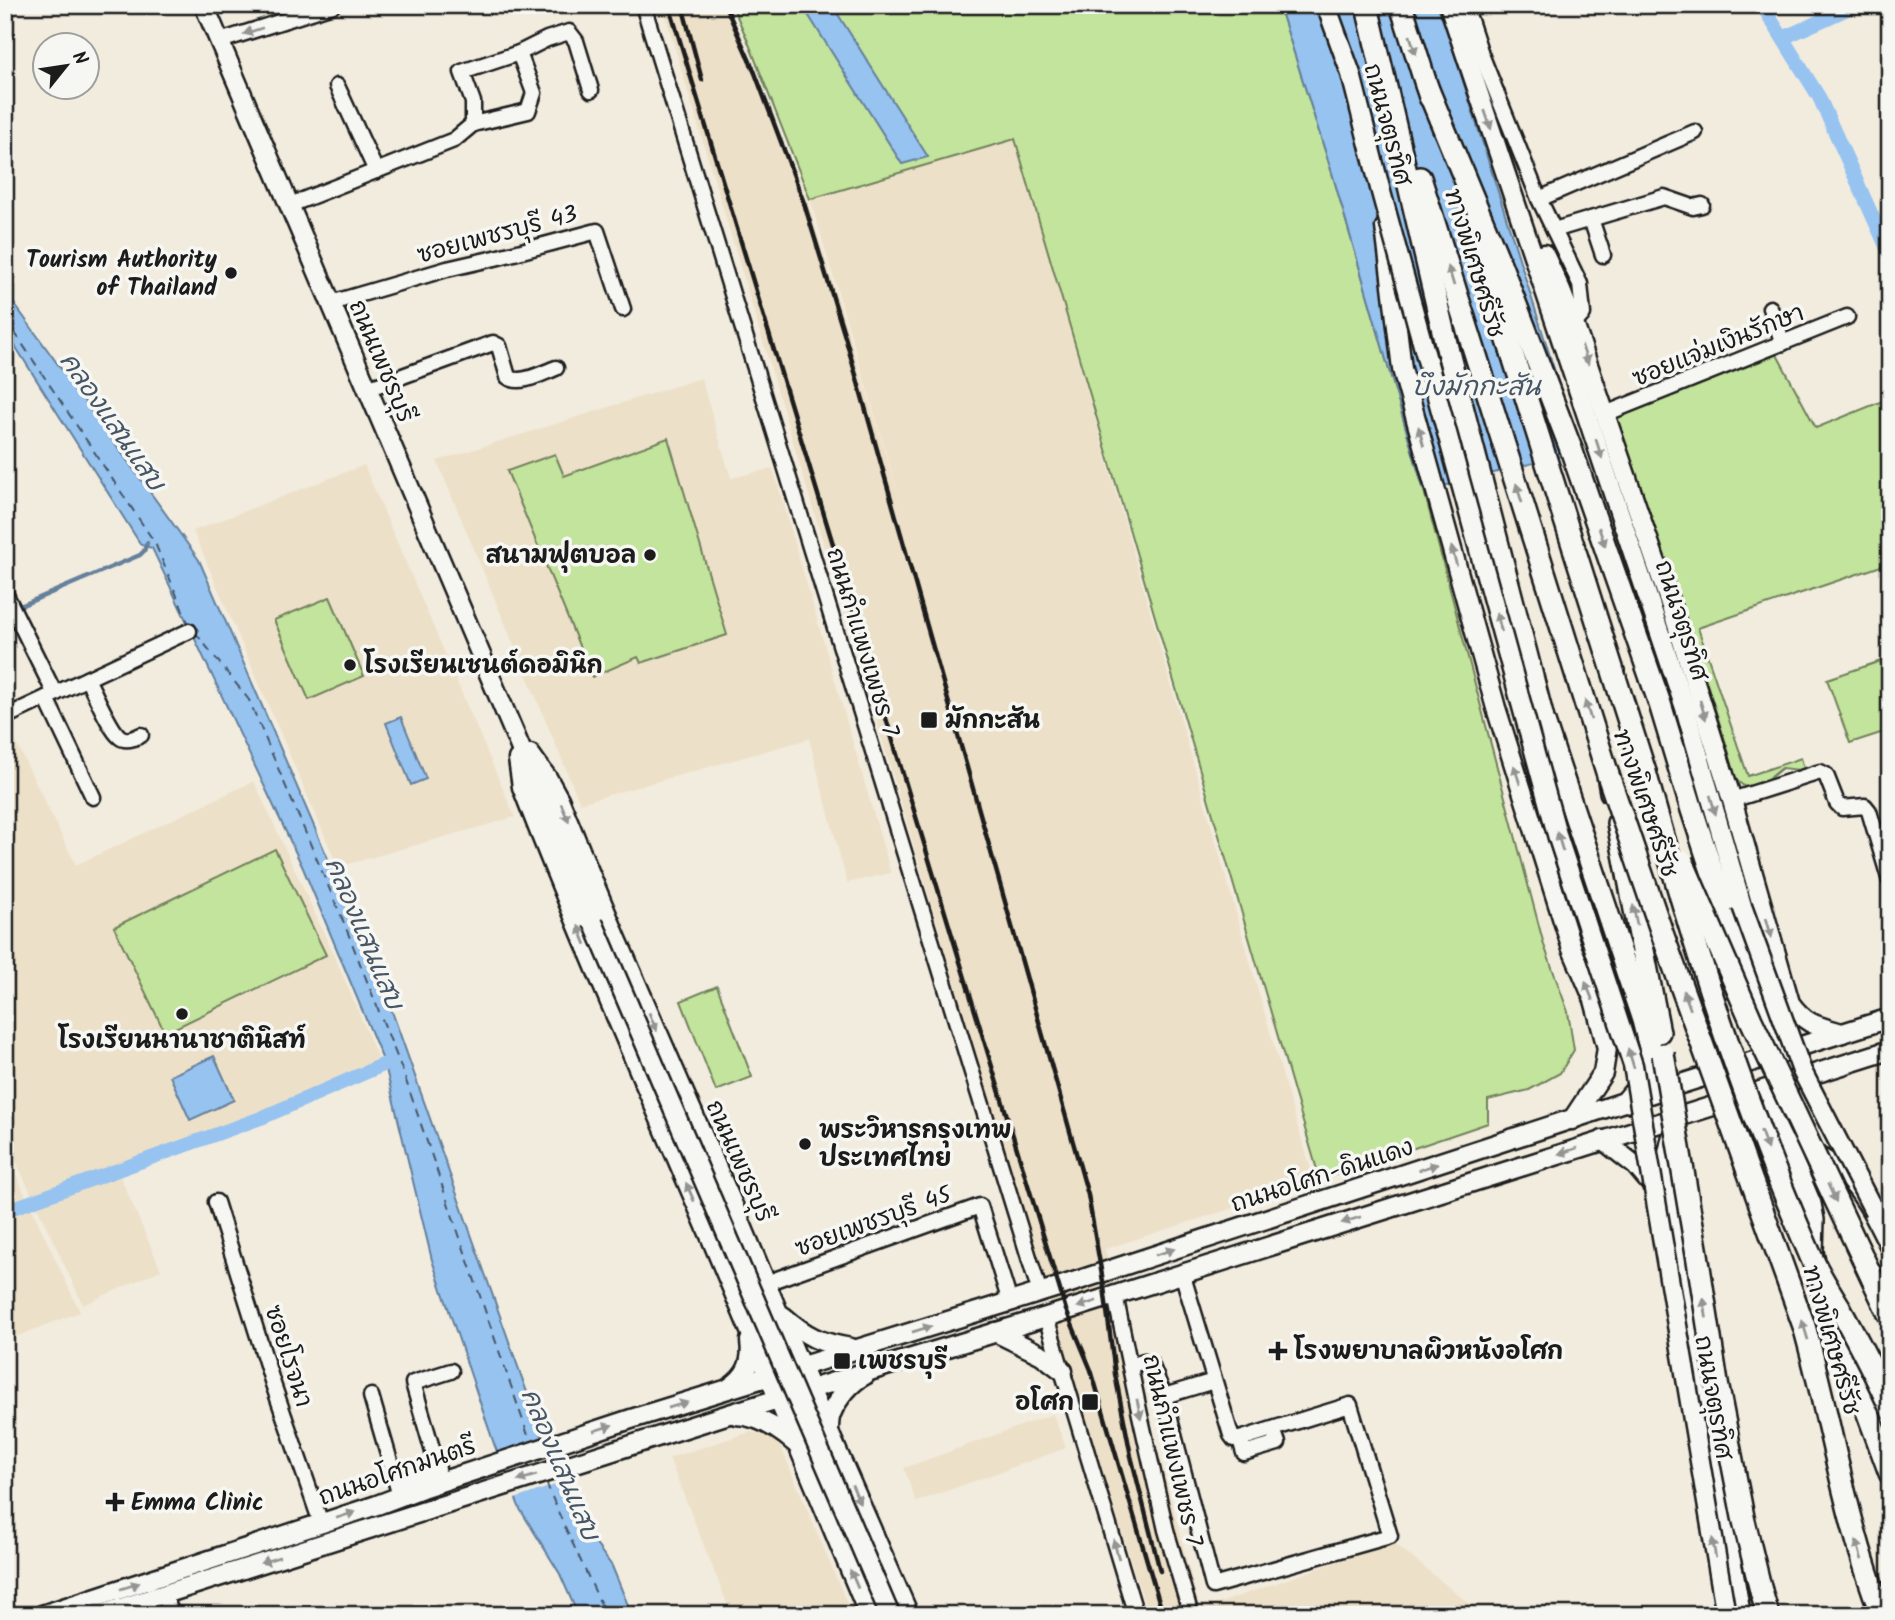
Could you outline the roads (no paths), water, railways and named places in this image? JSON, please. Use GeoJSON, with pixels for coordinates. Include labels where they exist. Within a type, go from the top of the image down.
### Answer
{"type":"FeatureCollection","features":[{"type":"Feature","properties":{"kind":"highway","name":"ทางพิเศษศรีรัช"},"geometry":{"type":"LineString","coordinates":[[1401,5],[1645,772],[1699,957],[1774,1169],[1811,1256],[1871,1364],[1890,1407]]}},
{"type":"Feature","properties":{"kind":"highway","name":"ทางพิเศษศรีรัช"},"geometry":{"type":"LineString","coordinates":[[1368,10],[1608,775],[1804,1326],[1820,1382],[1845,1499],[1867,1577],[1882,1615]]}},
{"type":"Feature","properties":{"kind":"highway"},"geometry":{"type":"LineString","coordinates":[[1368,10],[1449,356],[1543,719],[1650,1048],[1648,1076],[1627,1101]]}},
{"type":"Feature","properties":{"kind":"highway"},"geometry":{"type":"LineString","coordinates":[[1426,85],[1506,279],[1571,449],[1660,704],[1763,1027],[1773,1041],[1788,1051]]}},
{"type":"Feature","properties":{"kind":"highway"},"geometry":{"type":"LineString","coordinates":[[1645,772],[1751,1020],[1890,1316]]}},
{"type":"Feature","properties":{"kind":"highway"},"geometry":{"type":"LineString","coordinates":[[1608,775],[1671,1099],[1717,1383],[1743,1517],[1768,1615]]}},
{"type":"Feature","properties":{"kind":"highway"},"geometry":{"type":"LineString","coordinates":[[1785,1145],[1810,1203],[1813,1220],[1812,1251],[1816,1273],[1890,1473]]}},
{"type":"Feature","properties":{"kind":"main road","name":"ถนนเพชรบุรี"},"geometry":{"type":"LineString","coordinates":[[204,5],[890,1615]]}},
{"type":"Feature","properties":{"kind":"main road","name":"ถนนจตุรทิศ"},"geometry":{"type":"LineString","coordinates":[[1326,5],[1351,74],[1558,838],[1633,1065],[1726,1615]]}},
{"type":"Feature","properties":{"kind":"main road","name":"ถนนจตุรทิศ"},"geometry":{"type":"LineString","coordinates":[[1449,5],[1681,695],[1742,906],[1788,1036],[1802,1071],[1890,1241]]}},
{"type":"Feature","properties":{"kind":"main road"},"geometry":{"type":"LineString","coordinates":[[1507,175],[1574,324],[1673,612],[1732,800],[1790,1003],[1800,1017],[1816,1026],[1842,1033]]}},
{"type":"Feature","properties":{"kind":"main road"},"geometry":{"type":"LineString","coordinates":[[1381,192],[1402,369],[1496,708],[1573,949],[1594,1000],[1607,1048],[1603,1073],[1572,1120]]}},
{"type":"Feature","properties":{"kind":"main road","name":"ถนนเพชรบุรี"},"geometry":{"type":"LineString","coordinates":[[515,735],[548,779],[559,799],[909,1615]]}},
{"type":"Feature","properties":{"kind":"main road","name":"ถนนเพชรบุรี"},"geometry":{"type":"LineString","coordinates":[[515,735],[522,787],[537,827],[869,1615]]}},
{"type":"Feature","properties":{"kind":"main road","name":"ถนนอโศก-ดินแดง"},"geometry":{"type":"LineString","coordinates":[[769,1377],[1040,1293],[1890,1018]]}},
{"type":"Feature","properties":{"kind":"main road","name":"ถนนอโศก-ดินแดง"},"geometry":{"type":"LineString","coordinates":[[778,1400],[1890,1050]]}},
{"type":"Feature","properties":{"kind":"main road"},"geometry":{"type":"LineString","coordinates":[[1789,1081],[1771,1099],[1770,1108],[1785,1145],[1814,1154],[1851,1180],[1864,1197],[1890,1247]]}},
{"type":"Feature","properties":{"kind":"main road","name":"ถนนจตุรทิศ"},"geometry":{"type":"LineString","coordinates":[[1676,1117],[1665,1166],[1670,1207],[1741,1615]]}},
{"type":"Feature","properties":{"kind":"main road","name":"ถนนจตุรทิศ"},"geometry":{"type":"LineString","coordinates":[[1603,1140],[1636,1166],[1670,1207]]}},
{"type":"Feature","properties":{"kind":"main road"},"geometry":{"type":"LineString","coordinates":[[710,1237],[719,1245],[728,1247],[736,1244],[742,1236],[743,1228]]}},
{"type":"Feature","properties":{"kind":"main road"},"geometry":{"type":"LineString","coordinates":[[778,1311],[802,1333],[833,1345],[856,1349]]}},
{"type":"Feature","properties":{"kind":"main road"},"geometry":{"type":"LineString","coordinates":[[726,1390],[743,1375],[751,1360],[747,1322]]}},
{"type":"Feature","properties":{"kind":"main road"},"geometry":{"type":"LineString","coordinates":[[995,1332],[1042,1355],[1063,1371]]}},
{"type":"Feature","properties":{"kind":"main road"},"geometry":{"type":"LineString","coordinates":[[829,1431],[831,1414],[842,1396],[861,1377],[884,1366]]}},
{"type":"Feature","properties":{"kind":"main road","name":"ถนนอโศกมนตรี"},"geometry":{"type":"LineString","coordinates":[[42,1615],[321,1523],[398,1490],[422,1488],[769,1377]]}},
{"type":"Feature","properties":{"kind":"main road","name":"ถนนอโศกมนตรี"},"geometry":{"type":"LineString","coordinates":[[99,1615],[778,1400]]}},
{"type":"Feature","properties":{"kind":"main road"},"geometry":{"type":"LineString","coordinates":[[729,1414],[757,1418],[797,1445]]}},
{"type":"Feature","properties":{"kind":"main road"},"geometry":{"type":"LineString","coordinates":[[839,1544],[842,1531],[853,1522],[872,1529]]}},
{"type":"Feature","properties":{"kind":"street"},"geometry":{"type":"LineString","coordinates":[[220,41],[333,5]]}},
{"type":"Feature","properties":{"kind":"street","name":"ถนนกำแพงเพชร 7"},"geometry":{"type":"LineString","coordinates":[[643,5],[1040,1293]]}},
{"type":"Feature","properties":{"kind":"street"},"geometry":{"type":"LineString","coordinates":[[1465,5],[1481,54],[1539,199],[1580,284],[1583,314],[1574,324]]}},
{"type":"Feature","properties":{"kind":"street"},"geometry":{"type":"LineString","coordinates":[[473,124],[473,102],[462,72],[519,53],[569,32],[576,41],[590,90]]}},
{"type":"Feature","properties":{"kind":"street"},"geometry":{"type":"LineString","coordinates":[[290,205],[454,140],[473,124],[528,111],[534,93],[519,53]]}},
{"type":"Feature","properties":{"kind":"street"},"geometry":{"type":"LineString","coordinates":[[337,86],[376,171]]}},
{"type":"Feature","properties":{"kind":"street"},"geometry":{"type":"LineString","coordinates":[[1539,199],[1695,132]]}},
{"type":"Feature","properties":{"kind":"street"},"geometry":{"type":"LineString","coordinates":[[1554,230],[1664,197],[1693,207],[1702,205]]}},
{"type":"Feature","properties":{"kind":"street"},"geometry":{"type":"LineString","coordinates":[[1591,219],[1603,255]]}},
{"type":"Feature","properties":{"kind":"street","name":"ซอยเพชรบุรี 43"},"geometry":{"type":"LineString","coordinates":[[331,303],[447,269],[597,231],[622,309]]}},
{"type":"Feature","properties":{"kind":"street"},"geometry":{"type":"LineString","coordinates":[[1770,308],[1783,343]]}},
{"type":"Feature","properties":{"kind":"street","name":"ซอยแจ่มเงินรักษา"},"geometry":{"type":"LineString","coordinates":[[1605,414],[1847,317]]}},
{"type":"Feature","properties":{"kind":"street"},"geometry":{"type":"LineString","coordinates":[[367,389],[493,343],[499,346],[511,380],[519,381],[556,368]]}},
{"type":"Feature","properties":{"kind":"street"},"geometry":{"type":"LineString","coordinates":[[5,593],[93,797]]}},
{"type":"Feature","properties":{"kind":"street"},"geometry":{"type":"LineString","coordinates":[[5,717],[189,631]]}},
{"type":"Feature","properties":{"kind":"street"},"geometry":{"type":"LineString","coordinates":[[87,679],[120,737],[127,740],[141,735]]}},
{"type":"Feature","properties":{"kind":"street"},"geometry":{"type":"LineString","coordinates":[[1732,800],[1819,772],[1826,775],[1837,803],[1842,808],[1865,806],[1869,811],[1890,881]]}},
{"type":"Feature","properties":{"kind":"street","name":"ซอยโรจนา"},"geometry":{"type":"LineString","coordinates":[[216,1202],[273,1384],[321,1523]]}},
{"type":"Feature","properties":{"kind":"street","name":"ซอยเพชรบุรี 45"},"geometry":{"type":"LineString","coordinates":[[766,1283],[980,1206],[1010,1302]]}},
{"type":"Feature","properties":{"kind":"street"},"geometry":{"type":"LineString","coordinates":[[1130,1366],[1146,1361],[1151,1364],[1164,1396],[1213,1586],[1390,1536],[1350,1405],[1240,1439],[1231,1435],[1182,1273]]}},
{"type":"Feature","properties":{"kind":"street","name":"ถนนกำแพงเพชร 7"},"geometry":{"type":"LineString","coordinates":[[1115,1295],[1166,1530],[1191,1615]]}},
{"type":"Feature","properties":{"kind":"street"},"geometry":{"type":"LineString","coordinates":[[1046,1317],[1136,1615]]}},
{"type":"Feature","properties":{"kind":"street"},"geometry":{"type":"LineString","coordinates":[[371,1396],[398,1490],[438,1469],[413,1383],[451,1371]]}},
{"type":"Feature","properties":{"kind":"street"},"geometry":{"type":"LineString","coordinates":[[1164,1396],[1214,1381]]}},
{"type":"Feature","properties":{"kind":"street"},"geometry":{"type":"LineString","coordinates":[[164,1594],[172,1615]]}},
{"type":"Feature","properties":{"kind":"water"},"geometry":{"type":"Polygon","coordinates":[[[802,5],[832,5],[928,157],[902,164],[802,5]]]}},
{"type":"Feature","properties":{"kind":"water","name":"บึงมักกะสัน"},"geometry":{"type":"Polygon","coordinates":[[[1279,5],[1439,5],[1580,451],[1424,491],[1333,176],[1279,5]]]}},
{"type":"Feature","properties":{"kind":"water","name":"คลองแสนแสบ"},"geometry":{"type":"Polygon","coordinates":[[[5,291],[199,560],[383,986],[567,1505],[612,1566],[632,1615],[578,1615],[560,1574],[520,1509],[494,1444],[432,1260],[385,1065],[303,868],[152,548],[141,545],[5,330],[5,291]]]}},
{"type":"Feature","properties":{"kind":"water"},"geometry":{"type":"Polygon","coordinates":[[[401,717],[426,779],[411,785],[386,723],[401,717]]]}},
{"type":"Feature","properties":{"kind":"water"},"geometry":{"type":"Polygon","coordinates":[[[214,1056],[234,1100],[190,1120],[170,1076],[214,1056]]]}},
{"type":"Feature","properties":{"kind":"waterway"},"geometry":{"type":"LineString","coordinates":[[1762,5],[1819,97],[1890,255]]}},
{"type":"Feature","properties":{"kind":"waterway"},"geometry":{"type":"LineString","coordinates":[[1783,38],[1856,5]]}},
{"type":"Feature","properties":{"kind":"waterway"},"geometry":{"type":"LineString","coordinates":[[6,612],[140,555],[147,543]]}},
{"type":"Feature","properties":{"kind":"waterway"},"geometry":{"type":"LineString","coordinates":[[5,1211],[261,1118],[392,1061]]}},
{"type":"Feature","properties":{"kind":"railway"},"geometry":{"type":"LineString","coordinates":[[669,5],[1066,1310],[1091,1370],[1163,1615]]}},
{"type":"Feature","properties":{"kind":"railway"},"geometry":{"type":"LineString","coordinates":[[682,5],[702,80]]}},
{"type":"Feature","properties":{"kind":"railway"},"geometry":{"type":"LineString","coordinates":[[725,5],[755,73],[804,203],[846,340],[1088,1195],[1115,1374],[1131,1456],[1160,1571]]}},
{"type":"Feature","properties":{"kind":"place","name":"Tourism Authority of Thailand"},"geometry":{"type":"Point","coordinates":[231,273]}},
{"type":"Feature","properties":{"kind":"place","name":"สนามฟุตบอล"},"geometry":{"type":"Point","coordinates":[650,555]}},
{"type":"Feature","properties":{"kind":"place","name":"โรงเรียนเซนต์ดอมินิก"},"geometry":{"type":"Point","coordinates":[350,665]}},
{"type":"Feature","properties":{"kind":"place","name":"มักกะสัน"},"geometry":{"type":"Point","coordinates":[929,720]}},
{"type":"Feature","properties":{"kind":"place","name":"โรงเรียนนานาชาตินิสท์"},"geometry":{"type":"Point","coordinates":[182,1014]}},
{"type":"Feature","properties":{"kind":"place","name":"พระวิหารกรุงเทพ ประเทศไทย"},"geometry":{"type":"Point","coordinates":[805,1144]}},
{"type":"Feature","properties":{"kind":"place","name":"โรงพยาบาลผิวหนังอโศก"},"geometry":{"type":"Point","coordinates":[1278,1351]}},
{"type":"Feature","properties":{"kind":"place","name":"เพชรบุรี"},"geometry":{"type":"Point","coordinates":[842,1361]}},
{"type":"Feature","properties":{"kind":"place","name":"อโศก"},"geometry":{"type":"Point","coordinates":[1090,1402]}},
{"type":"Feature","properties":{"kind":"place","name":"Emma Clinic"},"geometry":{"type":"Point","coordinates":[115,1502]}}]}
